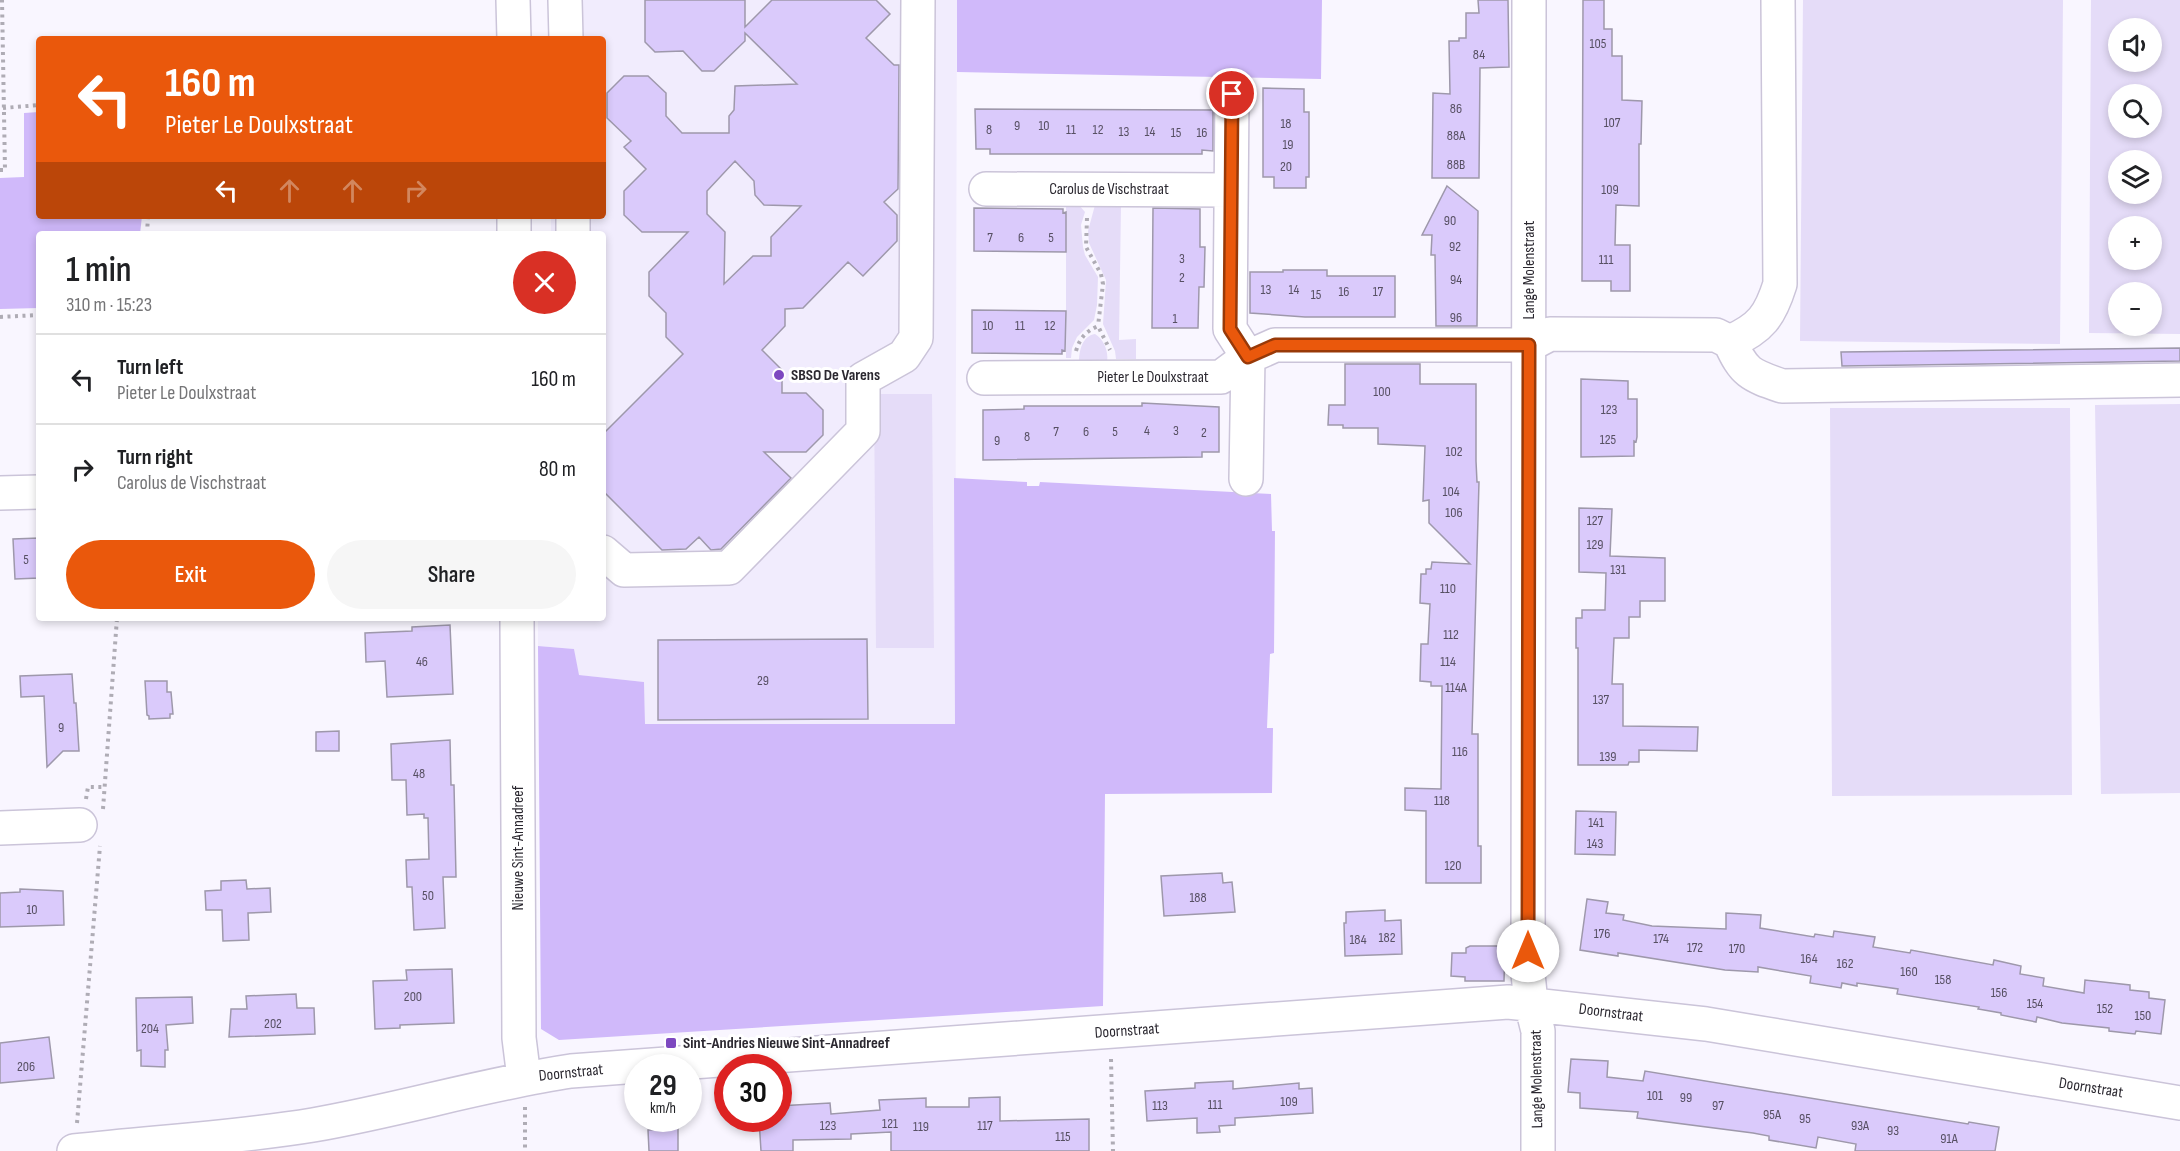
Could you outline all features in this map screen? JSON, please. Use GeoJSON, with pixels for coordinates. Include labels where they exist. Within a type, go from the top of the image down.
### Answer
{"type":"FeatureCollection","features":[{"type":"Feature","properties":{"kind":"street"},"geometry":{"type":"LineString","coordinates":[[513,0],[514,36]]}},
{"type":"Feature","properties":{"kind":"street"},"geometry":{"type":"LineString","coordinates":[[565,0],[566,36]]}},
{"type":"Feature","properties":{"kind":"street"},"geometry":{"type":"LineString","coordinates":[[606,555],[624,570],[729,568],[863,431],[863,379],[904,356],[916,338],[918,0]]}},
{"type":"Feature","properties":{"kind":"street","name":"Lange Molenstraat"},"geometry":{"type":"LineString","coordinates":[[1529,0],[1528,974],[1531,1003],[1538,1031],[1538,1151]]}},
{"type":"Feature","properties":{"kind":"street"},"geometry":{"type":"LineString","coordinates":[[1730,342],[1747,335],[1763,322],[1772,307],[1780,284],[1778,0]]}},
{"type":"Feature","properties":{"kind":"street"},"geometry":{"type":"LineString","coordinates":[[1232,94],[1230,329],[1248,357],[1246,479]]}},
{"type":"Feature","properties":{"kind":"street","name":"Carolus de Vischstraat"},"geometry":{"type":"LineString","coordinates":[[986,189],[1231,190]]}},
{"type":"Feature","properties":{"kind":"street"},"geometry":{"type":"LineString","coordinates":[[1529,345],[1550,334],[1716,335],[1730,342],[1740,364],[1755,377],[1782,386],[2180,380]]}},
{"type":"Feature","properties":{"kind":"street","name":"Pieter Le Doulxstraat"},"geometry":{"type":"LineString","coordinates":[[984,378],[1221,377],[1248,357],[1275,345],[1529,345]]}},
{"type":"Feature","properties":{"kind":"street"},"geometry":{"type":"LineString","coordinates":[[0,493],[36,492]]}},
{"type":"Feature","properties":{"kind":"street","name":"Nieuwe Sint-Annadreef"},"geometry":{"type":"LineString","coordinates":[[517,621],[519,1038],[524,1078]]}},
{"type":"Feature","properties":{"kind":"street"},"geometry":{"type":"LineString","coordinates":[[0,828],[94,828]]}},
{"type":"Feature","properties":{"kind":"street","name":"Doornstraat"},"geometry":{"type":"LineString","coordinates":[[75,1151],[314,1125],[403,1107],[524,1078],[582,1070],[1508,1002],[1706,1024],[2180,1103]]}},
{"type":"Feature","properties":{"kind":"path"},"geometry":{"type":"LineString","coordinates":[[0,170],[5,170],[2,0]]}},
{"type":"Feature","properties":{"kind":"path"},"geometry":{"type":"LineString","coordinates":[[3,108],[36,105]]}},
{"type":"Feature","properties":{"kind":"path"},"geometry":{"type":"LineString","coordinates":[[1091,188],[1085,232],[1086,247],[1101,274],[1103,284],[1098,327]]}},
{"type":"Feature","properties":{"kind":"path"},"geometry":{"type":"LineString","coordinates":[[0,317],[36,315]]}},
{"type":"Feature","properties":{"kind":"path"},"geometry":{"type":"LineString","coordinates":[[75,1151],[94,828],[117,621]]}},
{"type":"Feature","properties":{"kind":"path"},"geometry":{"type":"LineString","coordinates":[[1110,1032],[1113,1151]]}},
{"type":"Feature","properties":{"kind":"path"},"geometry":{"type":"LineString","coordinates":[[524,1078],[525,1151]]}},
{"type":"Feature","properties":{"kind":"shaded area","name":"SBSO De Varens"},"geometry":{"type":"Polygon","coordinates":[[[551,0],[957,0],[955,724],[645,724],[644,682],[578,675],[574,649],[538,646],[538,621],[606,621],[606,231],[551,231],[551,219],[606,219],[606,36],[551,36],[551,0]]]}},
{"type":"Feature","properties":{"kind":"shaded area"},"geometry":{"type":"Polygon","coordinates":[[[957,0],[1322,0],[1321,79],[957,72],[957,0]]]}},
{"type":"Feature","properties":{"kind":"shaded area"},"geometry":{"type":"Polygon","coordinates":[[[1803,0],[2063,0],[2060,344],[1800,341],[1803,0]]]}},
{"type":"Feature","properties":{"kind":"shaded area"},"geometry":{"type":"Polygon","coordinates":[[[2091,0],[2180,0],[2180,334],[2162,334],[2162,282],[2108,282],[2108,333],[2089,333],[2091,0]]]}},
{"type":"Feature","properties":{"kind":"shaded area"},"geometry":{"type":"Polygon","coordinates":[[[36,112],[36,219],[142,219],[140,231],[36,231],[36,308],[0,309],[0,178],[24,177],[24,113],[36,112]]]}},
{"type":"Feature","properties":{"kind":"shaded area"},"geometry":{"type":"Polygon","coordinates":[[[1066,205],[1079,205],[1085,212],[1081,225],[1083,247],[1098,277],[1094,320],[1077,337],[1071,358],[1066,358],[1066,205]]]}},
{"type":"Feature","properties":{"kind":"shaded area"},"geometry":{"type":"Polygon","coordinates":[[[1095,205],[1121,205],[1119,340],[1136,339],[1136,359],[1116,359],[1115,351],[1103,324],[1106,280],[1089,243],[1088,231],[1095,205]]]}},
{"type":"Feature","properties":{"kind":"shaded area"},"geometry":{"type":"Polygon","coordinates":[[[1095,334],[1106,348],[1106,365],[1079,363],[1084,341],[1095,334]]]}},
{"type":"Feature","properties":{"kind":"shaded area"},"geometry":{"type":"Polygon","coordinates":[[[874,394],[932,394],[934,648],[876,648],[874,394]]]}},
{"type":"Feature","properties":{"kind":"shaded area"},"geometry":{"type":"Polygon","coordinates":[[[2180,404],[2180,793],[2101,794],[2095,405],[2180,404]]]}},
{"type":"Feature","properties":{"kind":"shaded area"},"geometry":{"type":"Polygon","coordinates":[[[1830,408],[2070,408],[2072,795],[1832,796],[1830,408]]]}},
{"type":"Feature","properties":{"kind":"shaded area"},"geometry":{"type":"Polygon","coordinates":[[[954,478],[1027,482],[1027,486],[1039,486],[1040,482],[1271,494],[1272,531],[1275,531],[1274,653],[1270,654],[1267,728],[1273,728],[1272,793],[1105,794],[1103,1006],[559,1040],[541,1029],[538,646],[574,649],[579,675],[644,682],[645,724],[955,724],[954,478]]]}},
{"type":"Feature","properties":{"kind":"building"},"geometry":{"type":"Polygon","coordinates":[[[645,0],[745,0],[745,27],[772,0],[876,0],[890,14],[866,38],[894,65],[899,65],[898,189],[884,202],[897,215],[897,241],[863,276],[848,262],[803,308],[785,309],[785,326],[762,350],[782,370],[782,393],[806,393],[823,410],[823,435],[806,452],[764,452],[791,478],[721,549],[711,550],[699,537],[686,549],[662,550],[606,494],[606,431],[683,354],[666,337],[666,313],[649,296],[649,272],[688,232],[642,232],[624,215],[624,191],[646,169],[624,147],[631,141],[607,118],[607,93],[624,76],[648,76],[666,93],[666,116],[682,133],[729,133],[729,116],[734,110],[735,86],[797,84],[745,33],[745,41],[714,71],[702,71],[683,51],[655,52],[645,42],[645,0]],[[735,161],[707,191],[707,214],[725,232],[724,284],[753,256],[771,256],[771,237],[801,206],[764,205],[755,195],[754,181],[735,161]]]}},
{"type":"Feature","properties":{"kind":"building"},"geometry":{"type":"Polygon","coordinates":[[[1478,0],[1508,0],[1509,67],[1480,68],[1479,178],[1432,178],[1433,93],[1450,94],[1449,41],[1466,38],[1466,13],[1479,13],[1478,0]]]}},
{"type":"Feature","properties":{"kind":"building"},"geometry":{"type":"Polygon","coordinates":[[[1583,0],[1604,0],[1604,29],[1612,29],[1612,56],[1622,56],[1622,100],[1642,101],[1639,206],[1616,205],[1615,245],[1630,245],[1630,291],[1611,291],[1611,281],[1582,281],[1583,0]]]}},
{"type":"Feature","properties":{"kind":"building"},"geometry":{"type":"Polygon","coordinates":[[[1263,88],[1304,89],[1304,112],[1309,112],[1309,177],[1306,177],[1306,188],[1274,188],[1274,177],[1263,177],[1263,88]]]}},
{"type":"Feature","properties":{"kind":"building"},"geometry":{"type":"Polygon","coordinates":[[[975,109],[1213,110],[1213,151],[1202,150],[1202,154],[990,154],[990,149],[976,149],[975,109]]]}},
{"type":"Feature","properties":{"kind":"building"},"geometry":{"type":"Polygon","coordinates":[[[1447,186],[1478,211],[1477,326],[1436,326],[1435,255],[1431,255],[1432,235],[1422,235],[1447,186]]]}},
{"type":"Feature","properties":{"kind":"building"},"geometry":{"type":"Polygon","coordinates":[[[974,208],[1063,209],[1063,213],[1066,212],[1066,252],[974,251],[974,208]]]}},
{"type":"Feature","properties":{"kind":"building"},"geometry":{"type":"Polygon","coordinates":[[[1153,208],[1200,209],[1200,247],[1205,247],[1204,287],[1199,287],[1198,328],[1152,328],[1153,208]]]}},
{"type":"Feature","properties":{"kind":"building"},"geometry":{"type":"Polygon","coordinates":[[[1283,270],[1327,270],[1327,276],[1395,276],[1395,317],[1305,317],[1250,313],[1250,272],[1283,272],[1283,270]]]}},
{"type":"Feature","properties":{"kind":"building"},"geometry":{"type":"Polygon","coordinates":[[[972,310],[1066,311],[1065,351],[1062,350],[1062,354],[972,353],[972,310]]]}},
{"type":"Feature","properties":{"kind":"building"},"geometry":{"type":"Polygon","coordinates":[[[2180,348],[2180,361],[1842,366],[1841,352],[2180,348]]]}},
{"type":"Feature","properties":{"kind":"building"},"geometry":{"type":"Polygon","coordinates":[[[1345,364],[1420,364],[1420,384],[1476,384],[1476,461],[1477,482],[1479,482],[1472,734],[1478,734],[1478,846],[1481,846],[1481,883],[1426,883],[1426,811],[1405,810],[1405,788],[1441,789],[1442,686],[1431,686],[1431,682],[1420,681],[1421,644],[1428,644],[1430,604],[1420,603],[1421,574],[1426,574],[1426,569],[1431,569],[1432,562],[1470,564],[1429,523],[1429,500],[1423,501],[1425,446],[1378,444],[1378,428],[1343,428],[1343,425],[1328,425],[1329,405],[1345,405],[1345,364]]]}},
{"type":"Feature","properties":{"kind":"building"},"geometry":{"type":"Polygon","coordinates":[[[1581,379],[1628,381],[1628,399],[1637,399],[1637,437],[1636,442],[1634,441],[1634,456],[1581,457],[1581,379]]]}},
{"type":"Feature","properties":{"kind":"building"},"geometry":{"type":"Polygon","coordinates":[[[1142,403],[1219,407],[1219,452],[1202,452],[1202,457],[983,460],[983,410],[1024,409],[1024,406],[1142,406],[1142,403]]]}},
{"type":"Feature","properties":{"kind":"building"},"geometry":{"type":"Polygon","coordinates":[[[1579,508],[1612,509],[1610,556],[1665,558],[1665,601],[1640,601],[1640,617],[1629,617],[1629,638],[1614,638],[1612,684],[1623,684],[1623,726],[1698,727],[1697,751],[1639,750],[1639,762],[1629,762],[1628,765],[1578,765],[1576,618],[1582,618],[1582,610],[1605,610],[1606,573],[1579,572],[1579,508]]]}},
{"type":"Feature","properties":{"kind":"building"},"geometry":{"type":"Polygon","coordinates":[[[36,538],[36,578],[15,579],[13,539],[36,538]]]}},
{"type":"Feature","properties":{"kind":"building"},"geometry":{"type":"Polygon","coordinates":[[[450,625],[453,694],[387,697],[385,661],[366,662],[365,633],[412,631],[412,627],[450,625]]]}},
{"type":"Feature","properties":{"kind":"building"},"geometry":{"type":"Polygon","coordinates":[[[867,639],[868,719],[658,720],[658,640],[867,639]]]}},
{"type":"Feature","properties":{"kind":"building"},"geometry":{"type":"Polygon","coordinates":[[[72,674],[79,751],[63,751],[47,767],[44,696],[21,697],[20,676],[72,674]]]}},
{"type":"Feature","properties":{"kind":"building"},"geometry":{"type":"Polygon","coordinates":[[[145,681],[167,681],[167,692],[171,692],[173,714],[170,714],[170,718],[149,719],[145,681]]]}},
{"type":"Feature","properties":{"kind":"building"},"geometry":{"type":"Polygon","coordinates":[[[339,731],[339,751],[316,751],[316,732],[339,731]]]}},
{"type":"Feature","properties":{"kind":"building"},"geometry":{"type":"Polygon","coordinates":[[[450,740],[451,785],[454,785],[456,877],[443,877],[445,928],[414,930],[412,887],[407,887],[406,860],[429,859],[428,818],[424,818],[424,814],[407,815],[406,780],[392,780],[391,744],[450,740]]]}},
{"type":"Feature","properties":{"kind":"building"},"geometry":{"type":"Polygon","coordinates":[[[1576,811],[1616,812],[1615,855],[1575,854],[1576,811]]]}},
{"type":"Feature","properties":{"kind":"building"},"geometry":{"type":"Polygon","coordinates":[[[1222,873],[1223,883],[1232,882],[1235,912],[1164,916],[1161,876],[1222,873]]]}},
{"type":"Feature","properties":{"kind":"building"},"geometry":{"type":"Polygon","coordinates":[[[246,880],[247,889],[270,888],[271,912],[248,913],[249,940],[223,941],[222,910],[206,910],[205,891],[221,890],[221,881],[246,880]]]}},
{"type":"Feature","properties":{"kind":"building"},"geometry":{"type":"Polygon","coordinates":[[[20,889],[63,891],[64,925],[0,927],[0,893],[20,892],[20,889]]]}},
{"type":"Feature","properties":{"kind":"building"},"geometry":{"type":"Polygon","coordinates":[[[1587,899],[1608,902],[1606,913],[1624,915],[1623,920],[1652,926],[1726,929],[1726,913],[1761,915],[1760,928],[1814,937],[1815,934],[1833,937],[1834,931],[1875,937],[1873,947],[1910,953],[1911,950],[1993,965],[1994,960],[2021,966],[2020,974],[2044,978],[2043,986],[2084,993],[2085,980],[2130,985],[2130,990],[2149,992],[2149,998],[2165,1000],[2161,1034],[2109,1031],[2109,1028],[2062,1023],[2037,1017],[2036,1022],[1978,1009],[1979,1007],[1897,994],[1898,989],[1857,983],[1857,986],[1842,983],[1841,988],[1810,983],[1811,976],[1758,967],[1758,972],[1725,970],[1618,953],[1618,956],[1580,950],[1587,899]]]}},
{"type":"Feature","properties":{"kind":"building"},"geometry":{"type":"Polygon","coordinates":[[[1385,910],[1385,921],[1401,920],[1402,954],[1345,956],[1346,912],[1385,910]]]}},
{"type":"Feature","properties":{"kind":"building"},"geometry":{"type":"Polygon","coordinates":[[[1505,946],[1504,981],[1465,981],[1465,977],[1451,976],[1452,953],[1466,953],[1466,948],[1505,946]]]}},
{"type":"Feature","properties":{"kind":"building"},"geometry":{"type":"Polygon","coordinates":[[[452,969],[454,1023],[400,1025],[400,1028],[375,1029],[373,981],[407,980],[406,970],[452,969]]]}},
{"type":"Feature","properties":{"kind":"building"},"geometry":{"type":"Polygon","coordinates":[[[296,994],[297,1008],[314,1008],[315,1034],[229,1037],[231,1009],[247,1009],[246,996],[296,994]]]}},
{"type":"Feature","properties":{"kind":"building"},"geometry":{"type":"Polygon","coordinates":[[[192,997],[193,1023],[166,1025],[168,1050],[165,1050],[165,1067],[141,1066],[141,1050],[137,1051],[136,998],[192,997]]]}},
{"type":"Feature","properties":{"kind":"building"},"geometry":{"type":"Polygon","coordinates":[[[49,1037],[54,1078],[0,1083],[0,1043],[49,1037]]]}},
{"type":"Feature","properties":{"kind":"building"},"geometry":{"type":"Polygon","coordinates":[[[1571,1059],[1608,1061],[1607,1077],[1643,1081],[1645,1071],[1968,1124],[1969,1122],[1999,1127],[1995,1151],[1855,1151],[1856,1144],[1818,1137],[1816,1148],[1769,1140],[1769,1136],[1753,1133],[1637,1118],[1638,1112],[1580,1108],[1580,1093],[1568,1092],[1571,1059]]]}},
{"type":"Feature","properties":{"kind":"building"},"geometry":{"type":"Polygon","coordinates":[[[1233,1081],[1233,1089],[1299,1083],[1299,1089],[1312,1088],[1313,1113],[1235,1118],[1235,1125],[1219,1126],[1220,1132],[1197,1133],[1197,1118],[1147,1121],[1145,1091],[1195,1088],[1195,1083],[1233,1081]]]}},
{"type":"Feature","properties":{"kind":"building"},"geometry":{"type":"Polygon","coordinates":[[[1000,1097],[1000,1121],[1089,1119],[1089,1151],[891,1151],[891,1132],[851,1134],[851,1139],[793,1140],[793,1151],[761,1151],[760,1132],[792,1132],[792,1105],[830,1103],[831,1114],[880,1110],[879,1100],[926,1098],[926,1107],[969,1107],[969,1098],[1000,1097]]]}},
{"type":"Feature","properties":{"kind":"building"},"geometry":{"type":"Polygon","coordinates":[[[648,1132],[678,1132],[678,1151],[649,1151],[648,1132]]]}},
{"type":"Feature","properties":{"kind":"place","name":"SBSO De Varens"},"geometry":{"type":"Point","coordinates":[779,375]}},
{"type":"Feature","properties":{"kind":"place","name":"Sint-Andries Nieuwe Sint-Annadreef"},"geometry":{"type":"Point","coordinates":[671,1043]}},
{"type":"Feature","properties":{"kind":"route"},"geometry":{"type":"LineString","coordinates":[[1232,94],[1230,329],[1248,357],[1275,345],[1529,345],[1528,951]]}}]}
